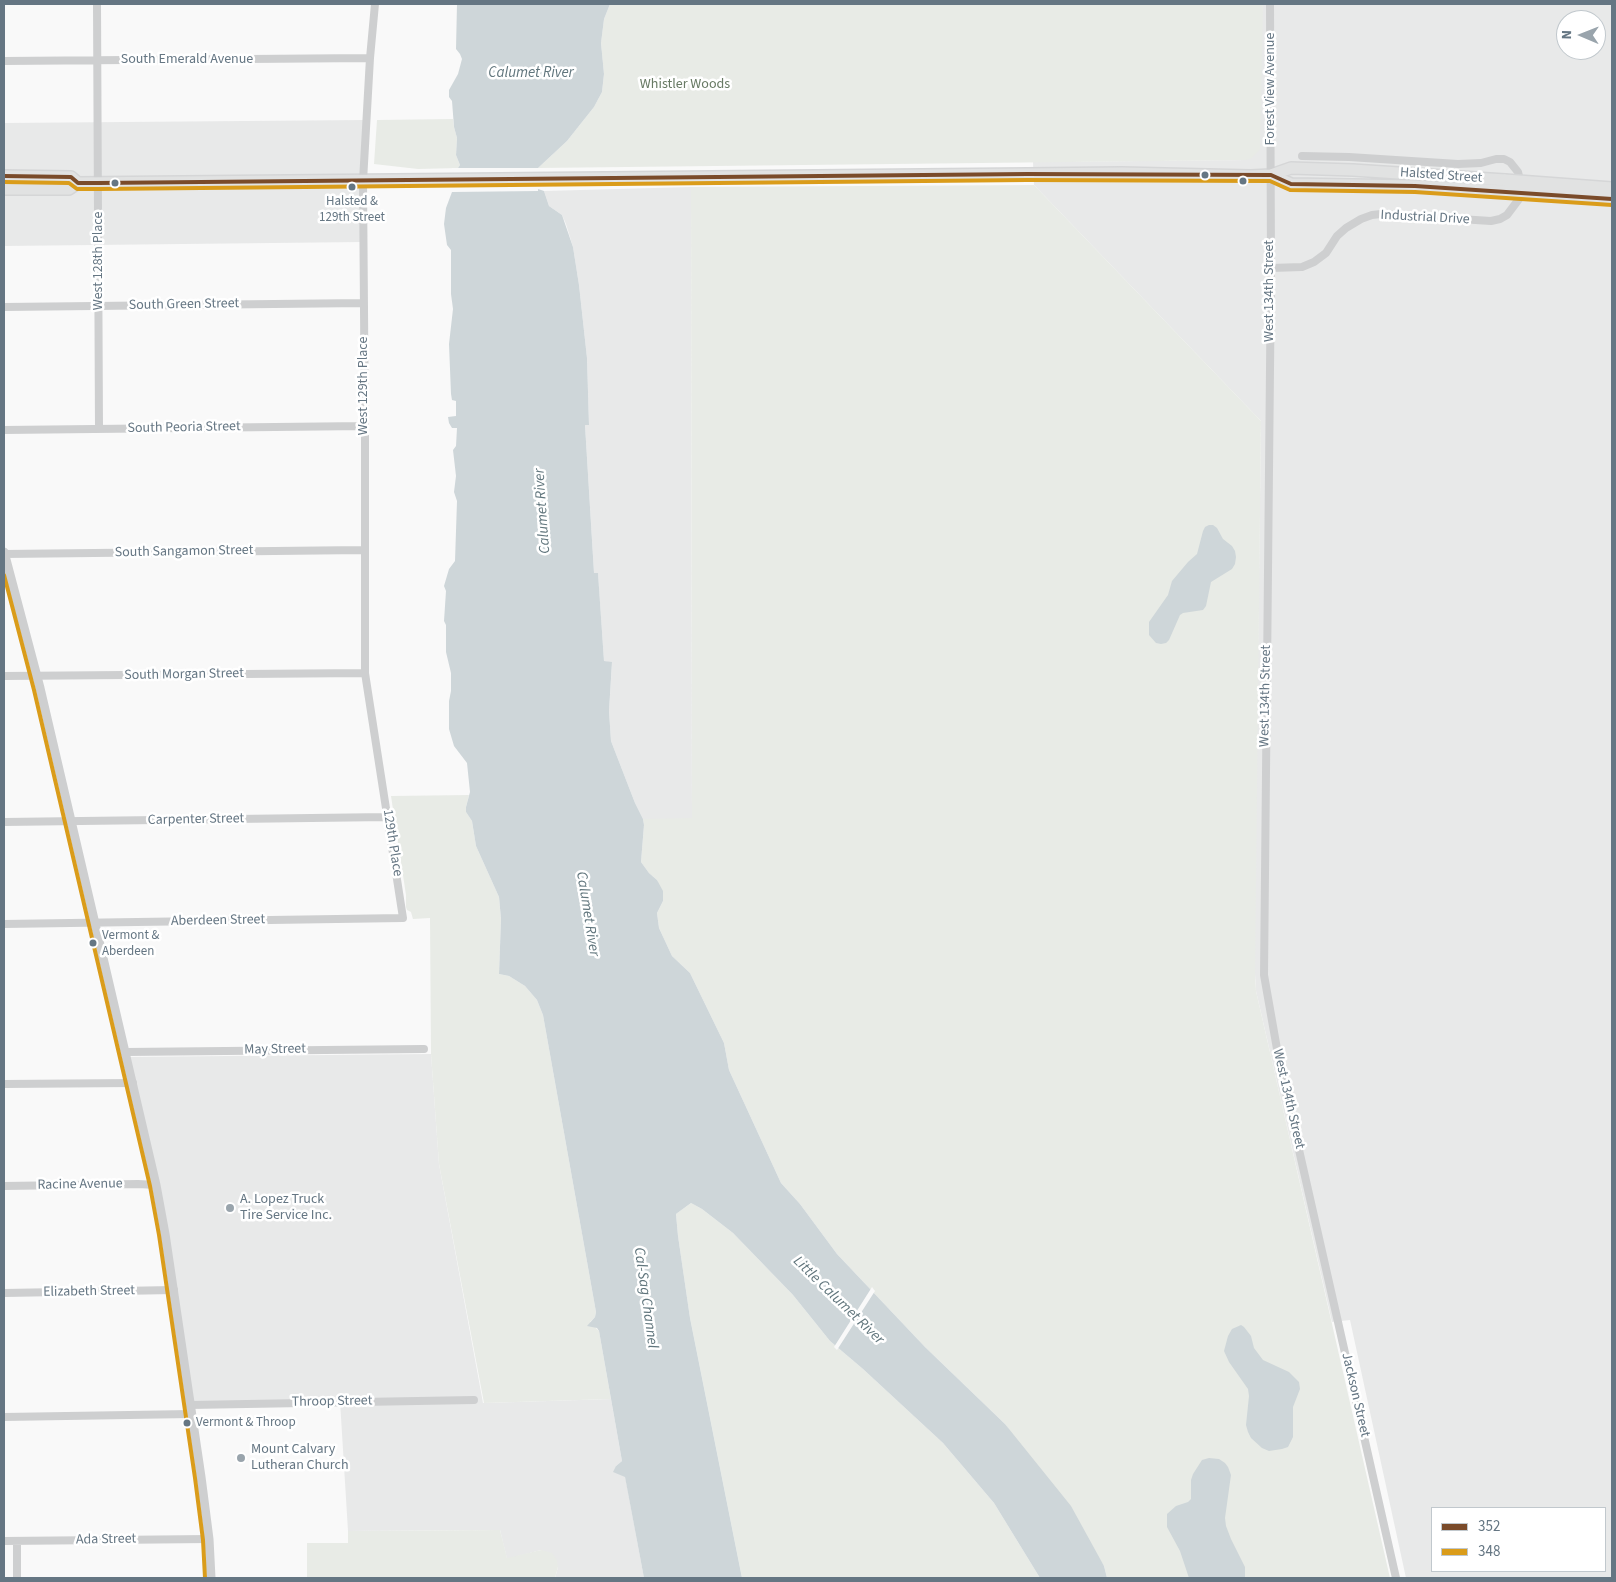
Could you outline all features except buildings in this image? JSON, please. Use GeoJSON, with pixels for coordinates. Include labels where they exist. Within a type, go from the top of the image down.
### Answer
{"type":"FeatureCollection","features":[{"type":"Feature","properties":{"kind":"main road","name":"Halsted Street"},"geometry":{"type":"LineString","coordinates":[[78,183],[1046,173],[1271,175],[1291,168],[1381,172],[1612,199]]}},
{"type":"Feature","properties":{"kind":"main road","name":"Halsted Street"},"geometry":{"type":"LineString","coordinates":[[1271,175],[1291,184],[1504,185],[1612,188]]}},
{"type":"Feature","properties":{"kind":"main road"},"geometry":{"type":"LineString","coordinates":[[4,176],[71,177],[78,183],[69,189],[4,190]]}},
{"type":"Feature","properties":{"kind":"street","name":"West 128th Place"},"geometry":{"type":"LineString","coordinates":[[97,4],[99,429]]}},
{"type":"Feature","properties":{"kind":"street","name":"West 129th Place"},"geometry":{"type":"LineString","coordinates":[[375,4],[363,181],[365,426],[364,673],[380,768]]}},
{"type":"Feature","properties":{"kind":"street","name":"Forest View Avenue"},"geometry":{"type":"LineString","coordinates":[[1270,4],[1271,175]]}},
{"type":"Feature","properties":{"kind":"street","name":"South Emerald Avenue"},"geometry":{"type":"LineString","coordinates":[[4,61],[370,58]]}},
{"type":"Feature","properties":{"kind":"street","name":"Industrial Drive"},"geometry":{"type":"LineString","coordinates":[[1271,268],[1302,267],[1314,262],[1326,253],[1346,228],[1372,215],[1382,214],[1481,221],[1500,219],[1507,215],[1519,199],[1520,180],[1518,172],[1510,162],[1496,159],[1476,164],[1458,164],[1302,156]]}},
{"type":"Feature","properties":{"kind":"street","name":"West 134th Street"},"geometry":{"type":"LineString","coordinates":[[1271,175],[1263,962],[1266,990],[1280,1066],[1314,1212]]}},
{"type":"Feature","properties":{"kind":"street","name":"South Green Street"},"geometry":{"type":"LineString","coordinates":[[4,307],[364,303]]}},
{"type":"Feature","properties":{"kind":"street","name":"South Peoria Street"},"geometry":{"type":"LineString","coordinates":[[4,430],[365,426]]}},
{"type":"Feature","properties":{"kind":"street","name":"South Sangamon Street"},"geometry":{"type":"LineString","coordinates":[[4,553],[364,550]]}},
{"type":"Feature","properties":{"kind":"street"},"geometry":{"type":"LineString","coordinates":[[4,553],[37,676],[72,821],[156,1185],[174,1290],[191,1409],[209,1539],[211,1578]]}},
{"type":"Feature","properties":{"kind":"street","name":"South Morgan Street"},"geometry":{"type":"LineString","coordinates":[[4,676],[364,673]]}},
{"type":"Feature","properties":{"kind":"street","name":"129th Place"},"geometry":{"type":"LineString","coordinates":[[380,768],[403,918]]}},
{"type":"Feature","properties":{"kind":"street","name":"Carpenter Street"},"geometry":{"type":"LineString","coordinates":[[4,822],[388,818]]}},
{"type":"Feature","properties":{"kind":"street","name":"Aberdeen Street"},"geometry":{"type":"LineString","coordinates":[[4,924],[403,918]]}},
{"type":"Feature","properties":{"kind":"street","name":"May Street"},"geometry":{"type":"LineString","coordinates":[[126,1052],[424,1049]]}},
{"type":"Feature","properties":{"kind":"street"},"geometry":{"type":"LineString","coordinates":[[4,1084],[133,1083]]}},
{"type":"Feature","properties":{"kind":"street","name":"Racine Avenue"},"geometry":{"type":"LineString","coordinates":[[4,1186],[156,1185]]}},
{"type":"Feature","properties":{"kind":"street","name":"Jackson Street"},"geometry":{"type":"LineString","coordinates":[[1314,1212],[1396,1578]]}},
{"type":"Feature","properties":{"kind":"street","name":"Elizabeth Street"},"geometry":{"type":"LineString","coordinates":[[4,1293],[174,1290]]}},
{"type":"Feature","properties":{"kind":"street","name":"Throop Street"},"geometry":{"type":"LineString","coordinates":[[4,1417],[474,1400]]}},
{"type":"Feature","properties":{"kind":"street","name":"Ada Street"},"geometry":{"type":"LineString","coordinates":[[4,1541],[209,1539]]}},
{"type":"Feature","properties":{"kind":"street"},"geometry":{"type":"LineString","coordinates":[[17,1541],[17,1578]]}},
{"type":"Feature","properties":{"kind":"shaded area"},"geometry":{"type":"Polygon","coordinates":[[[1263,4],[1612,4],[1612,1578],[1406,1578],[1350,1320],[1332,1322],[1256,991],[1254,958],[1261,421],[1034,185],[1033,162],[1246,160],[1263,4]]]}},
{"type":"Feature","properties":{"kind":"shaded area"},"geometry":{"type":"Polygon","coordinates":[[[365,120],[362,242],[4,246],[4,123],[365,120]]]}},
{"type":"Feature","properties":{"kind":"shaded area"},"geometry":{"type":"Polygon","coordinates":[[[691,187],[692,819],[643,819],[611,741],[609,711],[612,663],[604,661],[598,574],[594,573],[585,425],[589,425],[587,358],[579,285],[573,247],[566,224],[562,215],[549,206],[544,191],[691,187]]]}},
{"type":"Feature","properties":{"kind":"shaded area"},"geometry":{"type":"Polygon","coordinates":[[[431,1054],[439,1164],[483,1403],[611,1399],[622,1461],[616,1466],[625,1476],[644,1578],[555,1578],[558,1567],[541,1550],[507,1559],[500,1530],[348,1531],[340,1401],[189,1401],[165,1237],[126,1057],[431,1054]]]}},
{"type":"Feature","properties":{"kind":"green space","name":"Whistler Woods"},"geometry":{"type":"Polygon","coordinates":[[[610,4],[1263,4],[1260,149],[1252,158],[1246,160],[538,168],[567,141],[594,107],[602,92],[604,74],[601,43],[604,19],[610,4]]]}},
{"type":"Feature","properties":{"kind":"green space"},"geometry":{"type":"Polygon","coordinates":[[[453,119],[457,138],[456,155],[460,165],[458,168],[418,169],[374,164],[377,120],[453,119]]]}},
{"type":"Feature","properties":{"kind":"green space"},"geometry":{"type":"Polygon","coordinates":[[[1034,185],[1261,421],[1256,991],[1390,1578],[1107,1578],[1104,1566],[1005,1424],[925,1347],[837,1254],[800,1204],[781,1183],[729,1070],[724,1043],[690,973],[672,956],[659,928],[657,913],[663,901],[657,880],[641,862],[643,819],[692,818],[691,187],[1034,185]]]}},
{"type":"Feature","properties":{"kind":"green space"},"geometry":{"type":"Polygon","coordinates":[[[469,795],[466,812],[472,821],[476,846],[499,897],[501,919],[499,974],[509,976],[525,986],[537,1000],[543,1015],[596,1312],[595,1317],[590,1322],[599,1331],[611,1399],[484,1403],[439,1164],[431,1054],[430,918],[413,919],[411,912],[406,907],[406,895],[391,796],[469,795]]]}},
{"type":"Feature","properties":{"kind":"green space"},"geometry":{"type":"Polygon","coordinates":[[[691,1203],[702,1209],[733,1233],[793,1295],[830,1341],[943,1443],[994,1503],[1040,1578],[742,1578],[690,1318],[678,1236],[676,1214],[691,1203]]]}},
{"type":"Feature","properties":{"kind":"green space"},"geometry":{"type":"Polygon","coordinates":[[[500,1530],[507,1558],[541,1550],[552,1553],[557,1560],[558,1567],[555,1578],[307,1578],[307,1543],[348,1543],[348,1531],[500,1530]]]}},
{"type":"Feature","properties":{"kind":"water"},"geometry":{"type":"Polygon","coordinates":[[[457,4],[610,4],[604,19],[601,43],[604,74],[602,92],[594,107],[567,141],[538,168],[538,189],[544,191],[549,206],[562,215],[573,247],[587,358],[589,425],[585,425],[594,573],[598,573],[604,661],[612,662],[609,711],[611,741],[643,819],[641,862],[657,880],[663,891],[663,901],[657,913],[659,928],[672,956],[690,973],[724,1043],[729,1070],[781,1183],[800,1204],[837,1254],[925,1347],[1005,1424],[1071,1506],[1104,1566],[1107,1578],[1040,1578],[994,1503],[943,1443],[830,1341],[793,1295],[733,1233],[702,1209],[691,1203],[676,1214],[678,1236],[690,1318],[742,1578],[644,1578],[625,1477],[613,1472],[622,1461],[599,1331],[597,1328],[587,1326],[595,1317],[596,1312],[543,1015],[537,1000],[525,986],[509,976],[499,974],[501,919],[499,897],[476,846],[472,821],[466,812],[470,792],[467,763],[454,746],[449,729],[451,673],[446,652],[446,625],[444,621],[446,591],[444,586],[449,569],[455,561],[457,501],[454,492],[456,476],[453,450],[456,446],[457,428],[452,428],[448,417],[456,416],[456,401],[452,400],[451,394],[449,344],[453,309],[451,250],[447,245],[444,224],[446,208],[452,192],[452,168],[458,168],[460,165],[456,155],[457,138],[452,101],[449,97],[449,90],[458,74],[462,59],[456,49],[457,4]]]}},
{"type":"Feature","properties":{"kind":"water"},"geometry":{"type":"Polygon","coordinates":[[[1209,525],[1217,528],[1223,539],[1232,546],[1236,557],[1235,564],[1232,569],[1211,582],[1206,606],[1203,610],[1180,615],[1169,640],[1166,643],[1156,643],[1149,635],[1149,622],[1168,595],[1172,581],[1197,554],[1203,531],[1209,525]]]}},
{"type":"Feature","properties":{"kind":"water"},"geometry":{"type":"Polygon","coordinates":[[[1241,1325],[1251,1336],[1254,1348],[1263,1360],[1289,1372],[1299,1382],[1300,1389],[1293,1407],[1293,1437],[1288,1447],[1269,1451],[1262,1448],[1251,1438],[1248,1432],[1246,1425],[1248,1389],[1229,1362],[1224,1351],[1232,1329],[1241,1325]]]}},
{"type":"Feature","properties":{"kind":"water"},"geometry":{"type":"Polygon","coordinates":[[[1209,1458],[1219,1459],[1225,1463],[1231,1475],[1225,1518],[1226,1526],[1245,1567],[1245,1578],[1189,1578],[1180,1551],[1167,1527],[1167,1514],[1176,1506],[1191,1499],[1191,1480],[1193,1474],[1202,1460],[1209,1458]]]}},
{"type":"Feature","properties":{"kind":"pier"},"geometry":{"type":"Polygon","coordinates":[[[452,168],[538,168],[538,191],[452,192],[452,168]]]}},
{"type":"Feature","properties":{"kind":"pier"},"geometry":{"type":"Polygon","coordinates":[[[872,1287],[875,1291],[837,1350],[834,1347],[872,1287]]]}},
{"type":"Feature","properties":{"kind":"transit line","name":"352"},"geometry":{"type":"LineString","coordinates":[[4,176],[71,177],[78,183],[98,183],[1027,174],[1271,175],[1291,184],[1415,186],[1612,199]]}},
{"type":"Feature","properties":{"kind":"transit line","name":"348"},"geometry":{"type":"LineString","coordinates":[[4,182],[69,183],[77,189],[98,189],[1027,180],[1270,181],[1290,190],[1415,192],[1612,205]]}},
{"type":"Feature","properties":{"kind":"transit line","name":"348"},"geometry":{"type":"LineString","coordinates":[[4,575],[34,690],[150,1186],[195,1478],[203,1540],[205,1578]]}},
{"type":"Feature","properties":{"kind":"place","name":"Halsted & 129th Street"},"geometry":{"type":"Point","coordinates":[352,187]}},
{"type":"Feature","properties":{"kind":"place","name":"Vermont & Aberdeen"},"geometry":{"type":"Point","coordinates":[93,943]}},
{"type":"Feature","properties":{"kind":"place","name":"A. Lopez Truck Tire Service Inc."},"geometry":{"type":"Point","coordinates":[230,1208]}},
{"type":"Feature","properties":{"kind":"place","name":"Vermont & Throop"},"geometry":{"type":"Point","coordinates":[187,1423]}},
{"type":"Feature","properties":{"kind":"place","name":"Mount Calvary Lutheran Church"},"geometry":{"type":"Point","coordinates":[241,1458]}},
{"type":"Feature","properties":{"kind":"water label","name":"Calumet River"},"geometry":{"type":"Point","coordinates":[531,74]}},
{"type":"Feature","properties":{"kind":"water label","name":"Calumet River"},"geometry":{"type":"Point","coordinates":[543,511]}},
{"type":"Feature","properties":{"kind":"water label","name":"Calumet River"},"geometry":{"type":"Point","coordinates":[587,914]}},
{"type":"Feature","properties":{"kind":"water label","name":"Cal-Sag Channel"},"geometry":{"type":"Point","coordinates":[645,1298]}},
{"type":"Feature","properties":{"kind":"water label","name":"Little Calumet River"},"geometry":{"type":"Point","coordinates":[838,1301]}}]}
